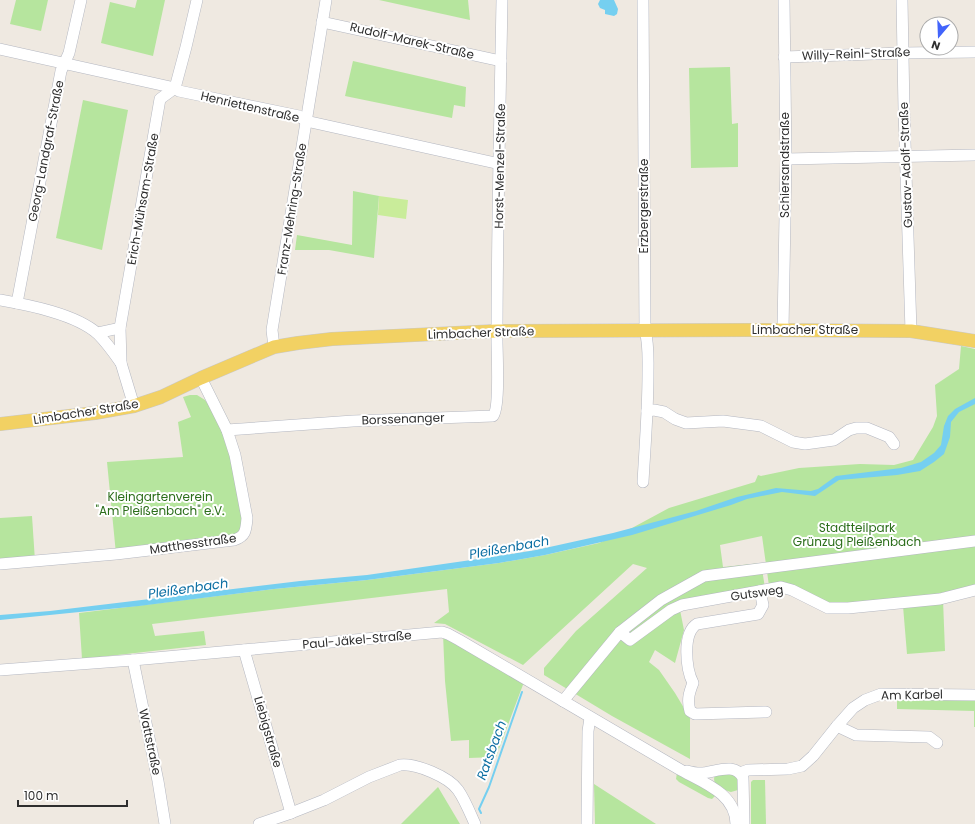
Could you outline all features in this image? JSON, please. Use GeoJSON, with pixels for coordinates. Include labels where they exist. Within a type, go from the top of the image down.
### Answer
{"type":"FeatureCollection","features":[{"type":"Feature","properties":{"kind":"main road","name":"Limbacher Straße"},"geometry":{"type":"LineString","coordinates":[[0,424],[95,413],[134,406],[161,397],[274,347],[298,342],[497,331],[783,330],[911,331],[975,340]]}},
{"type":"Feature","properties":{"kind":"street","name":"Georg-Landgraf-Straße"},"geometry":{"type":"LineString","coordinates":[[17,303],[62,71],[69,53],[81,0]]}},
{"type":"Feature","properties":{"kind":"street"},"geometry":{"type":"LineString","coordinates":[[175,88],[197,0]]}},
{"type":"Feature","properties":{"kind":"street","name":"Franz-Mehring-Straße"},"geometry":{"type":"LineString","coordinates":[[274,347],[272,330],[326,0]]}},
{"type":"Feature","properties":{"kind":"street","name":"Horst-Menzel-Straße"},"geometry":{"type":"LineString","coordinates":[[497,331],[502,0]]}},
{"type":"Feature","properties":{"kind":"street","name":"Erzbergerstraße"},"geometry":{"type":"LineString","coordinates":[[643,0],[644,331],[648,340],[647,411],[643,482]]}},
{"type":"Feature","properties":{"kind":"street","name":"Schiersandstraße"},"geometry":{"type":"LineString","coordinates":[[783,330],[786,159],[784,0]]}},
{"type":"Feature","properties":{"kind":"street","name":"Gustav-Adolf-Straße"},"geometry":{"type":"LineString","coordinates":[[902,0],[905,157],[911,331]]}},
{"type":"Feature","properties":{"kind":"street","name":"Rudolf-Marek-Straße"},"geometry":{"type":"LineString","coordinates":[[322,22],[501,61]]}},
{"type":"Feature","properties":{"kind":"street","name":"Henriettenstraße"},"geometry":{"type":"LineString","coordinates":[[0,49],[175,88],[179,91],[299,116],[306,121],[500,164]]}},
{"type":"Feature","properties":{"kind":"street","name":"Willy-Reinl-Straße"},"geometry":{"type":"LineString","coordinates":[[784,56],[975,52]]}},
{"type":"Feature","properties":{"kind":"street","name":"Erich-Mühsam-Straße"},"geometry":{"type":"LineString","coordinates":[[134,406],[121,363],[120,328],[160,99],[175,88]]}},
{"type":"Feature","properties":{"kind":"street"},"geometry":{"type":"LineString","coordinates":[[786,159],[975,155]]}},
{"type":"Feature","properties":{"kind":"street"},"geometry":{"type":"LineString","coordinates":[[0,300],[42,308],[64,316],[97,333],[121,363]]}},
{"type":"Feature","properties":{"kind":"street"},"geometry":{"type":"LineString","coordinates":[[97,333],[120,328]]}},
{"type":"Feature","properties":{"kind":"street","name":"Borssenanger"},"geometry":{"type":"LineString","coordinates":[[227,430],[353,421],[493,416],[496,413],[497,399],[497,331]]}},
{"type":"Feature","properties":{"kind":"street","name":"Matthesstraße"},"geometry":{"type":"LineString","coordinates":[[0,564],[116,554],[241,538],[245,534],[246,510],[235,455],[227,430],[201,378]]}},
{"type":"Feature","properties":{"kind":"street"},"geometry":{"type":"LineString","coordinates":[[647,411],[654,410],[664,412],[675,419],[686,423],[723,420],[761,426],[793,442],[805,444],[834,440],[849,430],[856,428],[867,428],[889,437],[894,444]]}},
{"type":"Feature","properties":{"kind":"street","name":"Gutsweg"},"geometry":{"type":"LineString","coordinates":[[563,701],[620,632],[661,600],[704,576],[975,541]]}},
{"type":"Feature","properties":{"kind":"street","name":"Gutsweg"},"geometry":{"type":"LineString","coordinates":[[620,632],[630,640],[671,610],[682,605],[781,588],[787,588],[828,608],[848,608],[940,599],[975,590]]}},
{"type":"Feature","properties":{"kind":"street"},"geometry":{"type":"LineString","coordinates":[[760,591],[763,605],[758,614],[697,624],[690,629],[687,639],[688,668],[693,683],[688,695],[688,704],[690,711],[695,714],[766,712]]}},
{"type":"Feature","properties":{"kind":"street","name":"Paul-Jäkel-Straße"},"geometry":{"type":"LineString","coordinates":[[0,670],[133,660],[442,632],[460,640],[590,718],[710,786]]}},
{"type":"Feature","properties":{"kind":"street","name":"Liebigstraße"},"geometry":{"type":"LineString","coordinates":[[244,650],[291,813]]}},
{"type":"Feature","properties":{"kind":"street","name":"Wattstraße"},"geometry":{"type":"LineString","coordinates":[[133,660],[158,781],[165,824]]}},
{"type":"Feature","properties":{"kind":"street","name":"Am Karbel"},"geometry":{"type":"LineString","coordinates":[[679,769],[699,773],[723,769],[737,771],[788,769],[802,766],[813,756],[853,708],[865,700],[881,694],[975,695]]}},
{"type":"Feature","properties":{"kind":"street"},"geometry":{"type":"LineString","coordinates":[[587,824],[588,731],[590,718]]}},
{"type":"Feature","properties":{"kind":"street"},"geometry":{"type":"LineString","coordinates":[[837,726],[856,736],[928,737],[937,743]]}},
{"type":"Feature","properties":{"kind":"street"},"geometry":{"type":"LineString","coordinates":[[259,824],[331,797],[369,777],[400,764],[405,764],[439,775],[448,782],[458,790],[475,824]]}},
{"type":"Feature","properties":{"kind":"street"},"geometry":{"type":"LineString","coordinates":[[737,771],[743,778],[744,824]]}},
{"type":"Feature","properties":{"kind":"street"},"geometry":{"type":"LineString","coordinates":[[712,772],[710,786],[729,801],[736,816],[736,824]]}},
{"type":"Feature","properties":{"kind":"street"},"geometry":{"type":"LineString","coordinates":[[722,795],[733,795],[743,791]]}},
{"type":"Feature","properties":{"kind":"green space"},"geometry":{"type":"Polygon","coordinates":[[[16,0],[48,0],[41,31],[10,24],[16,0]]]}},
{"type":"Feature","properties":{"kind":"green space"},"geometry":{"type":"Polygon","coordinates":[[[137,0],[165,0],[153,56],[101,43],[110,2],[135,8],[137,0]]]}},
{"type":"Feature","properties":{"kind":"green space"},"geometry":{"type":"Polygon","coordinates":[[[379,0],[468,0],[470,20],[379,0]]]}},
{"type":"Feature","properties":{"kind":"green space"},"geometry":{"type":"Polygon","coordinates":[[[353,61],[466,87],[465,107],[454,105],[452,118],[345,96],[353,61]]]}},
{"type":"Feature","properties":{"kind":"green space"},"geometry":{"type":"Polygon","coordinates":[[[730,67],[732,124],[738,123],[738,167],[691,168],[689,68],[730,67]]]}},
{"type":"Feature","properties":{"kind":"green space"},"geometry":{"type":"Polygon","coordinates":[[[83,100],[128,110],[102,250],[56,238],[83,100]]]}},
{"type":"Feature","properties":{"kind":"green space"},"geometry":{"type":"Polygon","coordinates":[[[353,191],[379,196],[374,258],[329,250],[295,250],[297,235],[352,245],[353,191]]]}},
{"type":"Feature","properties":{"kind":"green space"},"geometry":{"type":"Polygon","coordinates":[[[379,196],[408,200],[406,219],[378,215],[379,196]]]}},
{"type":"Feature","properties":{"kind":"green space","name":"Stadtteilpark Grünzug Pleißenbach"},"geometry":{"type":"Polygon","coordinates":[[[961,346],[975,349],[975,586],[936,594],[829,606],[769,586],[762,536],[720,545],[723,567],[761,563],[766,594],[680,610],[684,630],[675,663],[655,650],[649,662],[659,670],[690,718],[690,759],[612,716],[544,675],[544,668],[576,631],[647,568],[633,564],[523,665],[445,624],[434,623],[449,612],[447,589],[152,624],[155,636],[204,631],[206,645],[82,659],[79,613],[274,589],[367,580],[499,563],[545,555],[599,543],[632,528],[669,508],[755,482],[758,475],[761,476],[799,468],[860,464],[894,465],[913,460],[933,427],[937,416],[935,385],[959,369],[961,346]]]}},
{"type":"Feature","properties":{"kind":"green space","name":"Kleingartenverein \"Am Pleißenbach\" e.V."},"geometry":{"type":"Polygon","coordinates":[[[197,395],[205,400],[227,430],[245,534],[116,554],[107,462],[183,457],[178,422],[191,417],[183,397],[197,395]]]}},
{"type":"Feature","properties":{"kind":"green space"},"geometry":{"type":"Polygon","coordinates":[[[32,516],[35,561],[0,564],[0,518],[32,516]]]}},
{"type":"Feature","properties":{"kind":"green space"},"geometry":{"type":"Polygon","coordinates":[[[943,600],[945,651],[907,654],[903,606],[943,600]]]}},
{"type":"Feature","properties":{"kind":"green space"},"geometry":{"type":"Polygon","coordinates":[[[443,634],[524,682],[496,757],[469,758],[469,740],[451,741],[445,681],[443,634]]]}},
{"type":"Feature","properties":{"kind":"green space"},"geometry":{"type":"Polygon","coordinates":[[[897,698],[956,700],[975,699],[975,727],[974,711],[897,709],[897,698]]]}},
{"type":"Feature","properties":{"kind":"green space"},"geometry":{"type":"Polygon","coordinates":[[[677,773],[716,795],[712,799],[708,798],[679,782],[676,779],[677,773]]]}},
{"type":"Feature","properties":{"kind":"green space"},"geometry":{"type":"Polygon","coordinates":[[[715,774],[736,775],[740,783],[738,790],[731,792],[718,786],[714,781],[714,778],[715,774]]]}},
{"type":"Feature","properties":{"kind":"green space"},"geometry":{"type":"Polygon","coordinates":[[[753,780],[765,780],[766,824],[751,824],[751,782],[753,780]]]}},
{"type":"Feature","properties":{"kind":"green space"},"geometry":{"type":"Polygon","coordinates":[[[594,784],[656,824],[595,824],[594,784]]]}},
{"type":"Feature","properties":{"kind":"green space"},"geometry":{"type":"Polygon","coordinates":[[[438,787],[460,824],[401,824],[438,787]]]}},
{"type":"Feature","properties":{"kind":"water"},"geometry":{"type":"Polygon","coordinates":[[[600,0],[614,0],[618,9],[617,14],[614,16],[605,14],[605,10],[600,8],[598,4],[600,0]]]}},
{"type":"Feature","properties":{"kind":"water"},"geometry":{"type":"Polygon","coordinates":[[[975,398],[975,404],[959,412],[951,422],[950,437],[944,454],[920,471],[897,475],[839,480],[815,496],[782,492],[747,499],[632,535],[545,555],[499,563],[367,580],[0,620],[0,615],[50,611],[300,581],[367,575],[536,550],[613,533],[696,511],[737,497],[776,488],[811,491],[818,489],[836,476],[901,468],[921,462],[934,453],[941,445],[944,426],[948,416],[955,409],[975,398]]]}},
{"type":"Feature","properties":{"kind":"waterway","name":"Ratsbach"},"geometry":{"type":"LineString","coordinates":[[481,813],[479,809],[489,787],[522,692]]}},
{"type":"Feature","properties":{"kind":"water label","name":"Pleißenbach"},"geometry":{"type":"Point","coordinates":[509,547]}},
{"type":"Feature","properties":{"kind":"water label","name":"Pleißenbach"},"geometry":{"type":"Point","coordinates":[188,588]}}]}
